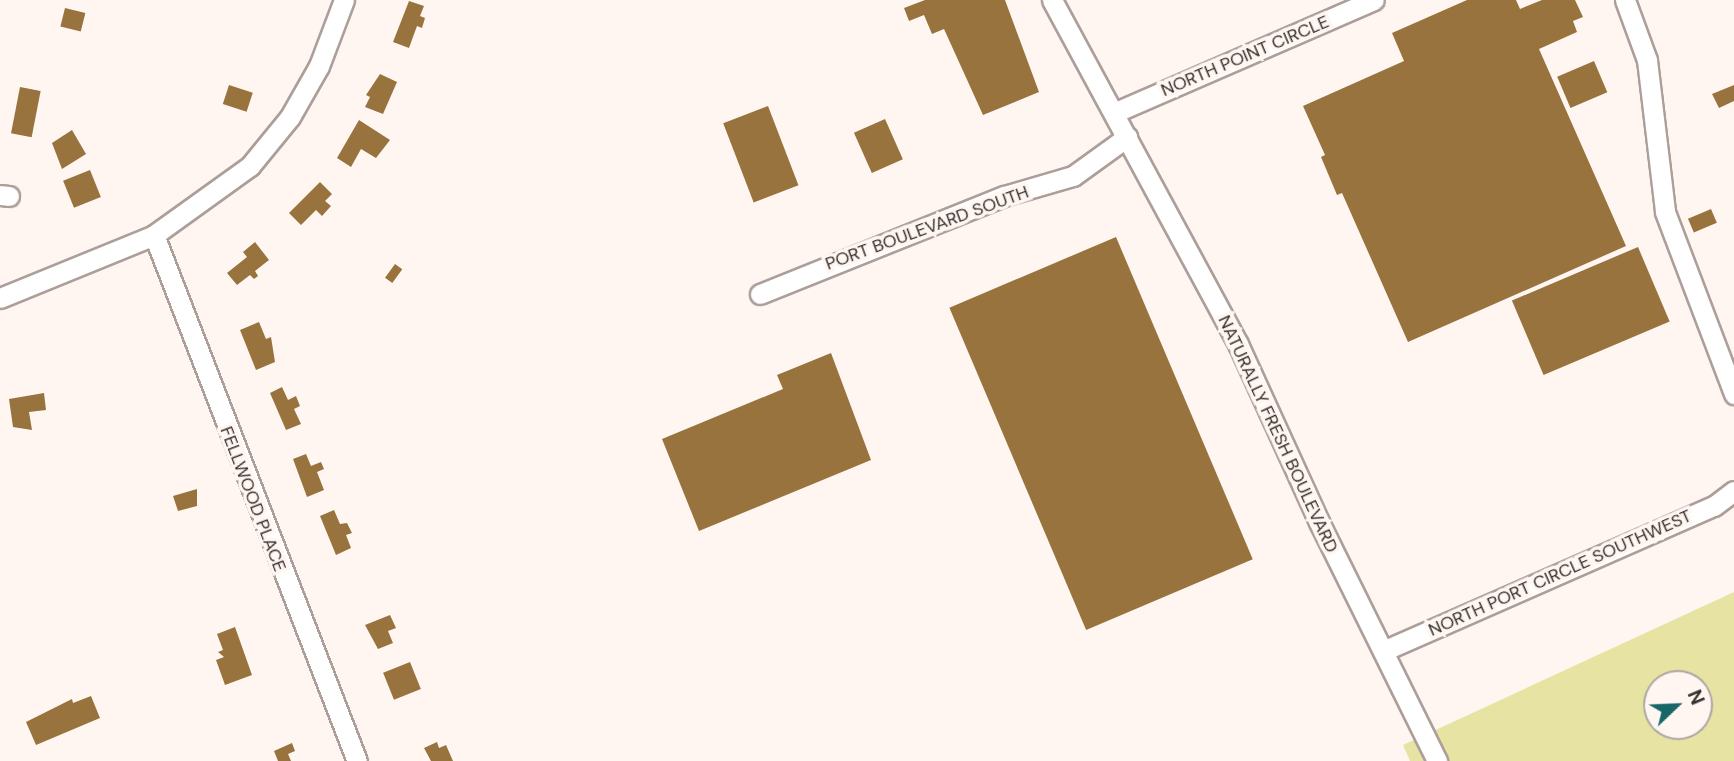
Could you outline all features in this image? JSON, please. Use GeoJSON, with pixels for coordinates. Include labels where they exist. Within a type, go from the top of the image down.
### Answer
{"type":"FeatureCollection","features":[{"type":"Feature","properties":{"kind":"street"},"geometry":{"type":"LineString","coordinates":[[0,298],[153,235],[250,166],[290,117],[319,66],[344,0]]}},
{"type":"Feature","properties":{"kind":"street","name":"NATURALLY FRESH BOULEVARD"},"geometry":{"type":"LineString","coordinates":[[1052,0],[1116,112],[1253,373],[1319,522],[1437,761]]}},
{"type":"Feature","properties":{"kind":"street","name":"NORTH POINT CIRCLE"},"geometry":{"type":"LineString","coordinates":[[1116,112],[1374,0]]}},
{"type":"Feature","properties":{"kind":"street"},"geometry":{"type":"LineString","coordinates":[[1625,0],[1647,60],[1665,212],[1734,394]]}},
{"type":"Feature","properties":{"kind":"street","name":"PORT BOULEVARD SOUTH"},"geometry":{"type":"LineString","coordinates":[[760,294],[1004,196],[1073,176],[1127,137]]}},
{"type":"Feature","properties":{"kind":"street","name":"FELLWOOD PLACE"},"geometry":{"type":"LineString","coordinates":[[153,235],[357,761]]}},
{"type":"Feature","properties":{"kind":"street","name":"NORTH PORT CIRCLE SOUTHWEST"},"geometry":{"type":"LineString","coordinates":[[1383,651],[1714,506],[1734,491]]}},
{"type":"Feature","properties":{"kind":"shaded area"},"geometry":{"type":"Polygon","coordinates":[[[1734,592],[1734,761],[1410,761],[1403,745],[1734,592]]]}},
{"type":"Feature","properties":{"kind":"building"},"geometry":{"type":"Polygon","coordinates":[[[925,0],[1005,0],[1039,92],[983,115],[944,29],[932,34],[924,15],[909,21],[904,8],[925,0]]]}},
{"type":"Feature","properties":{"kind":"building"},"geometry":{"type":"Polygon","coordinates":[[[1467,0],[1516,0],[1520,9],[1542,0],[1575,0],[1583,17],[1573,21],[1577,32],[1539,49],[1626,246],[1408,342],[1342,193],[1337,195],[1321,157],[1325,155],[1303,106],[1404,61],[1392,33],[1467,0]]]}},
{"type":"Feature","properties":{"kind":"building"},"geometry":{"type":"Polygon","coordinates":[[[409,1],[424,6],[420,16],[425,18],[422,28],[417,26],[409,48],[393,42],[409,1]]]}},
{"type":"Feature","properties":{"kind":"building"},"geometry":{"type":"Polygon","coordinates":[[[65,8],[85,13],[81,32],[60,26],[65,8]]]}},
{"type":"Feature","properties":{"kind":"building"},"geometry":{"type":"Polygon","coordinates":[[[1594,61],[1607,92],[1570,108],[1557,77],[1594,61]]]}},
{"type":"Feature","properties":{"kind":"building"},"geometry":{"type":"Polygon","coordinates":[[[380,74],[397,82],[383,114],[365,107],[370,97],[366,95],[380,74]]]}},
{"type":"Feature","properties":{"kind":"building"},"geometry":{"type":"Polygon","coordinates":[[[229,85],[253,93],[247,112],[223,104],[229,85]]]}},
{"type":"Feature","properties":{"kind":"building"},"geometry":{"type":"Polygon","coordinates":[[[1734,85],[1734,101],[1719,108],[1712,94],[1734,85]]]}},
{"type":"Feature","properties":{"kind":"building"},"geometry":{"type":"Polygon","coordinates":[[[20,87],[41,91],[32,137],[11,133],[20,87]]]}},
{"type":"Feature","properties":{"kind":"building"},"geometry":{"type":"Polygon","coordinates":[[[768,106],[798,185],[754,203],[723,123],[768,106]]]}},
{"type":"Feature","properties":{"kind":"building"},"geometry":{"type":"Polygon","coordinates":[[[885,119],[903,159],[872,173],[854,133],[885,119]]]}},
{"type":"Feature","properties":{"kind":"building"},"geometry":{"type":"Polygon","coordinates":[[[359,120],[390,140],[376,158],[361,149],[351,167],[337,158],[359,120]]]}},
{"type":"Feature","properties":{"kind":"building"},"geometry":{"type":"Polygon","coordinates":[[[72,130],[86,154],[62,169],[52,143],[72,130]]]}},
{"type":"Feature","properties":{"kind":"building"},"geometry":{"type":"Polygon","coordinates":[[[90,170],[101,197],[74,208],[63,181],[90,170]]]}},
{"type":"Feature","properties":{"kind":"building"},"geometry":{"type":"Polygon","coordinates":[[[320,182],[332,194],[325,201],[331,206],[322,216],[316,210],[301,225],[289,213],[320,182]]]}},
{"type":"Feature","properties":{"kind":"building"},"geometry":{"type":"Polygon","coordinates":[[[1711,209],[1717,223],[1694,233],[1688,219],[1711,209]]]}},
{"type":"Feature","properties":{"kind":"building"},"geometry":{"type":"Polygon","coordinates":[[[1116,237],[1253,559],[1086,630],[949,308],[1116,237]]]}},
{"type":"Feature","properties":{"kind":"building"},"geometry":{"type":"Polygon","coordinates":[[[255,242],[269,260],[255,271],[258,276],[254,279],[250,275],[237,285],[227,273],[247,257],[243,252],[255,242]]]}},
{"type":"Feature","properties":{"kind":"building"},"geometry":{"type":"Polygon","coordinates":[[[1638,247],[1670,322],[1544,375],[1512,301],[1638,247]]]}},
{"type":"Feature","properties":{"kind":"building"},"geometry":{"type":"Polygon","coordinates":[[[395,264],[402,269],[392,283],[385,278],[395,264]]]}},
{"type":"Feature","properties":{"kind":"building"},"geometry":{"type":"Polygon","coordinates":[[[259,322],[266,339],[271,337],[275,362],[256,370],[240,330],[259,322]]]}},
{"type":"Feature","properties":{"kind":"building"},"geometry":{"type":"Polygon","coordinates":[[[831,353],[871,460],[699,531],[662,439],[783,389],[777,375],[831,353]]]}},
{"type":"Feature","properties":{"kind":"building"},"geometry":{"type":"Polygon","coordinates":[[[282,387],[288,400],[296,396],[300,406],[294,409],[301,424],[286,430],[270,393],[282,387]]]}},
{"type":"Feature","properties":{"kind":"building"},"geometry":{"type":"Polygon","coordinates":[[[44,393],[46,410],[29,412],[32,430],[13,427],[9,399],[44,393]]]}},
{"type":"Feature","properties":{"kind":"building"},"geometry":{"type":"Polygon","coordinates":[[[306,454],[311,466],[321,462],[324,469],[317,472],[324,490],[307,497],[293,459],[306,454]]]}},
{"type":"Feature","properties":{"kind":"building"},"geometry":{"type":"Polygon","coordinates":[[[197,489],[197,506],[178,511],[173,496],[197,489]]]}},
{"type":"Feature","properties":{"kind":"building"},"geometry":{"type":"Polygon","coordinates":[[[334,510],[340,524],[347,523],[352,533],[346,535],[351,548],[336,555],[320,516],[334,510]]]}},
{"type":"Feature","properties":{"kind":"building"},"geometry":{"type":"Polygon","coordinates":[[[390,615],[396,628],[388,631],[393,643],[378,649],[365,625],[390,615]]]}},
{"type":"Feature","properties":{"kind":"building"},"geometry":{"type":"Polygon","coordinates":[[[235,627],[252,675],[225,685],[216,660],[224,657],[218,652],[223,650],[217,634],[235,627]]]}},
{"type":"Feature","properties":{"kind":"building"},"geometry":{"type":"Polygon","coordinates":[[[410,662],[421,689],[394,700],[383,673],[410,662]]]}},
{"type":"Feature","properties":{"kind":"building"},"geometry":{"type":"Polygon","coordinates":[[[91,696],[100,718],[36,745],[26,722],[72,699],[73,703],[91,696]]]}},
{"type":"Feature","properties":{"kind":"building"},"geometry":{"type":"Polygon","coordinates":[[[437,742],[439,748],[446,745],[453,761],[431,761],[424,748],[437,742]]]}},
{"type":"Feature","properties":{"kind":"building"},"geometry":{"type":"Polygon","coordinates":[[[292,743],[295,751],[288,754],[291,761],[278,761],[274,751],[292,743]]]}}]}
